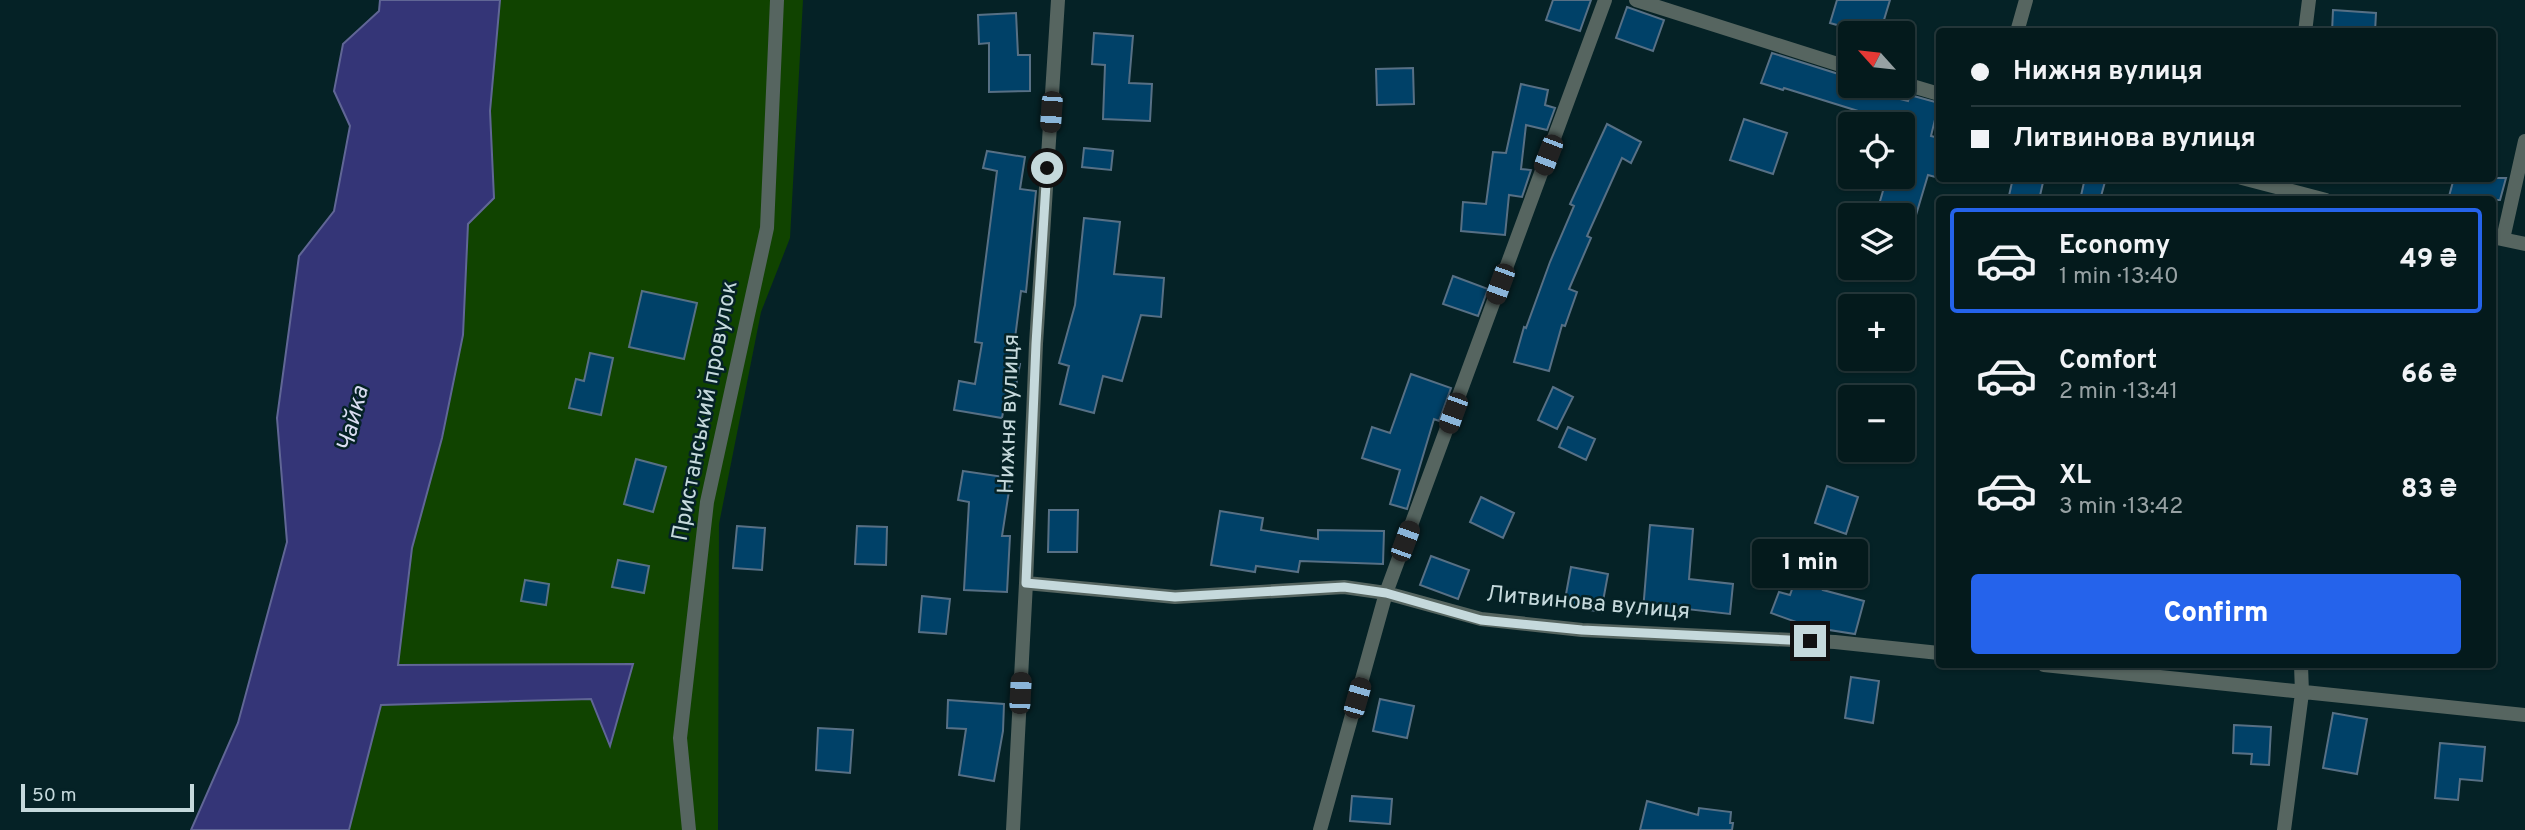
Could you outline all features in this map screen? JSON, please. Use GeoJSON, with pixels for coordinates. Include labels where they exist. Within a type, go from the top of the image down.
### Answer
{"type":"FeatureCollection","features":[{"type":"Feature","properties":{"kind":"street","name":"Пристанський провулок"},"geometry":{"type":"LineString","coordinates":[[688,830],[680,738],[707,502],[767,228],[777,0]]}},
{"type":"Feature","properties":{"kind":"street","name":"Нижня вулиця"},"geometry":{"type":"LineString","coordinates":[[1013,830],[1036,344],[1058,0]]}},
{"type":"Feature","properties":{"kind":"street"},"geometry":{"type":"LineString","coordinates":[[1320,830],[1386,593],[1605,0]]}},
{"type":"Feature","properties":{"kind":"street"},"geometry":{"type":"LineString","coordinates":[[1636,0],[1838,64]]}},
{"type":"Feature","properties":{"kind":"street"},"geometry":{"type":"LineString","coordinates":[[2018,28],[2026,0]]}},
{"type":"Feature","properties":{"kind":"street"},"geometry":{"type":"LineString","coordinates":[[2306,28],[2309,0]]}},
{"type":"Feature","properties":{"kind":"street"},"geometry":{"type":"LineString","coordinates":[[1915,87],[1936,93]]}},
{"type":"Feature","properties":{"kind":"street"},"geometry":{"type":"LineString","coordinates":[[2525,141],[2498,238],[2525,244]]}},
{"type":"Feature","properties":{"kind":"street"},"geometry":{"type":"LineString","coordinates":[[2257,182],[2310,196]]}},
{"type":"Feature","properties":{"kind":"street","name":"Литвинова вулиця"},"geometry":{"type":"LineString","coordinates":[[1026,583],[1175,597],[1344,587],[1386,593],[1481,620],[1582,630],[1835,642],[1936,653]]}},
{"type":"Feature","properties":{"kind":"street"},"geometry":{"type":"LineString","coordinates":[[2071,668],[2525,715]]}},
{"type":"Feature","properties":{"kind":"street"},"geometry":{"type":"LineString","coordinates":[[2284,830],[2302,694],[2301,668]]}},
{"type":"Feature","properties":{"kind":"green space"},"geometry":{"type":"Polygon","coordinates":[[[404,0],[803,0],[790,238],[761,312],[719,524],[718,830],[263,830],[404,0]]]}},
{"type":"Feature","properties":{"kind":"water","name":"Чайка"},"geometry":{"type":"Polygon","coordinates":[[[380,0],[500,0],[490,111],[494,198],[468,224],[463,335],[442,438],[412,548],[398,665],[633,664],[610,746],[591,699],[381,705],[349,830],[191,830],[238,723],[287,542],[277,418],[299,256],[334,211],[350,126],[334,91],[343,44],[379,11],[380,0]]]}},
{"type":"Feature","properties":{"kind":"building"},"geometry":{"type":"Polygon","coordinates":[[[1553,0],[1591,0],[1580,31],[1546,20],[1553,0]]]}},
{"type":"Feature","properties":{"kind":"building"},"geometry":{"type":"Polygon","coordinates":[[[1837,0],[1890,0],[1884,21],[1838,21],[1838,25],[1830,23],[1837,0]]]}},
{"type":"Feature","properties":{"kind":"building"},"geometry":{"type":"Polygon","coordinates":[[[1627,7],[1664,20],[1653,51],[1616,38],[1627,7]]]}},
{"type":"Feature","properties":{"kind":"building"},"geometry":{"type":"Polygon","coordinates":[[[2333,10],[2376,13],[2375,28],[2332,28],[2333,10]]]}},
{"type":"Feature","properties":{"kind":"building"},"geometry":{"type":"Polygon","coordinates":[[[1016,13],[1018,55],[1030,55],[1030,91],[989,92],[989,43],[979,44],[978,15],[1016,13]]]}},
{"type":"Feature","properties":{"kind":"building"},"geometry":{"type":"Polygon","coordinates":[[[1094,33],[1133,36],[1129,83],[1152,84],[1150,121],[1103,119],[1105,65],[1092,64],[1094,33]]]}},
{"type":"Feature","properties":{"kind":"building"},"geometry":{"type":"Polygon","coordinates":[[[1772,53],[1838,74],[1838,98],[1896,98],[1908,101],[1915,96],[1936,102],[1931,136],[1936,137],[1936,177],[1928,175],[1916,215],[1915,203],[1879,203],[1884,189],[1915,189],[1915,112],[1858,112],[1784,88],[1783,90],[1761,83],[1772,53]]]}},
{"type":"Feature","properties":{"kind":"building"},"geometry":{"type":"Polygon","coordinates":[[[1413,68],[1414,104],[1377,105],[1376,69],[1413,68]]]}},
{"type":"Feature","properties":{"kind":"building"},"geometry":{"type":"Polygon","coordinates":[[[1521,84],[1548,90],[1545,105],[1555,108],[1547,130],[1526,125],[1521,169],[1531,170],[1522,197],[1509,195],[1505,235],[1461,231],[1463,202],[1486,204],[1493,152],[1506,153],[1521,84]]]}},
{"type":"Feature","properties":{"kind":"building"},"geometry":{"type":"Polygon","coordinates":[[[1744,119],[1787,133],[1773,174],[1730,160],[1744,119]]]}},
{"type":"Feature","properties":{"kind":"building"},"geometry":{"type":"Polygon","coordinates":[[[1607,124],[1641,142],[1631,163],[1622,158],[1587,236],[1591,238],[1569,289],[1577,292],[1565,326],[1562,325],[1549,371],[1514,362],[1524,327],[1526,328],[1574,206],[1570,204],[1607,124]]]}},
{"type":"Feature","properties":{"kind":"building"},"geometry":{"type":"Polygon","coordinates":[[[1084,148],[1113,151],[1111,170],[1082,167],[1084,148]]]}},
{"type":"Feature","properties":{"kind":"building"},"geometry":{"type":"Polygon","coordinates":[[[987,151],[1025,157],[1020,189],[1036,191],[1026,292],[1021,291],[1012,362],[1020,364],[1014,397],[1006,396],[1002,418],[954,410],[959,381],[975,384],[982,343],[975,342],[997,171],[983,168],[987,151]]]}},
{"type":"Feature","properties":{"kind":"building"},"geometry":{"type":"Polygon","coordinates":[[[2496,178],[2506,178],[2500,200],[2496,200],[2496,196],[2449,196],[2453,182],[2496,182],[2496,178]]]}},
{"type":"Feature","properties":{"kind":"building"},"geometry":{"type":"Polygon","coordinates":[[[2012,182],[2043,182],[2040,196],[2009,196],[2012,182]]]}},
{"type":"Feature","properties":{"kind":"building"},"geometry":{"type":"Polygon","coordinates":[[[2084,182],[2105,182],[2101,196],[2081,196],[2084,182]]]}},
{"type":"Feature","properties":{"kind":"building"},"geometry":{"type":"Polygon","coordinates":[[[1084,218],[1120,222],[1114,274],[1164,278],[1161,317],[1141,315],[1122,381],[1103,376],[1094,413],[1060,404],[1069,366],[1059,363],[1075,305],[1084,218]]]}},
{"type":"Feature","properties":{"kind":"building"},"geometry":{"type":"Polygon","coordinates":[[[1453,276],[1488,289],[1478,316],[1443,304],[1453,276]]]}},
{"type":"Feature","properties":{"kind":"building"},"geometry":{"type":"Polygon","coordinates":[[[642,291],[697,303],[684,359],[629,347],[642,291]]]}},
{"type":"Feature","properties":{"kind":"building"},"geometry":{"type":"Polygon","coordinates":[[[590,353],[613,358],[601,415],[569,408],[576,379],[584,381],[590,353]]]}},
{"type":"Feature","properties":{"kind":"building"},"geometry":{"type":"Polygon","coordinates":[[[1411,374],[1451,388],[1439,421],[1434,419],[1407,509],[1390,504],[1400,470],[1362,458],[1372,427],[1390,433],[1411,374]]]}},
{"type":"Feature","properties":{"kind":"building"},"geometry":{"type":"Polygon","coordinates":[[[1553,387],[1573,397],[1557,429],[1538,420],[1553,387]]]}},
{"type":"Feature","properties":{"kind":"building"},"geometry":{"type":"Polygon","coordinates":[[[1568,427],[1595,439],[1586,460],[1559,447],[1568,427]]]}},
{"type":"Feature","properties":{"kind":"building"},"geometry":{"type":"Polygon","coordinates":[[[636,459],[666,467],[653,512],[624,504],[636,459]]]}},
{"type":"Feature","properties":{"kind":"building"},"geometry":{"type":"Polygon","coordinates":[[[963,471],[1011,478],[1002,536],[1010,536],[1007,592],[964,590],[969,502],[958,500],[963,471]]]}},
{"type":"Feature","properties":{"kind":"building"},"geometry":{"type":"Polygon","coordinates":[[[1827,486],[1858,497],[1846,534],[1815,523],[1827,486]]]}},
{"type":"Feature","properties":{"kind":"building"},"geometry":{"type":"Polygon","coordinates":[[[1481,497],[1514,513],[1503,538],[1470,522],[1481,497]]]}},
{"type":"Feature","properties":{"kind":"building"},"geometry":{"type":"Polygon","coordinates":[[[1049,510],[1078,510],[1077,552],[1048,552],[1049,510]]]}},
{"type":"Feature","properties":{"kind":"building"},"geometry":{"type":"Polygon","coordinates":[[[1220,511],[1263,518],[1261,530],[1318,539],[1318,530],[1384,531],[1383,564],[1300,561],[1298,572],[1256,566],[1255,572],[1211,565],[1220,511]]]}},
{"type":"Feature","properties":{"kind":"building"},"geometry":{"type":"Polygon","coordinates":[[[1650,525],[1693,529],[1689,579],[1733,584],[1730,614],[1687,609],[1687,614],[1643,611],[1650,525]]]}},
{"type":"Feature","properties":{"kind":"building"},"geometry":{"type":"Polygon","coordinates":[[[737,526],[765,528],[762,570],[733,568],[737,526]]]}},
{"type":"Feature","properties":{"kind":"building"},"geometry":{"type":"Polygon","coordinates":[[[857,526],[887,527],[886,565],[855,564],[857,526]]]}},
{"type":"Feature","properties":{"kind":"building"},"geometry":{"type":"Polygon","coordinates":[[[1431,556],[1469,570],[1458,599],[1420,585],[1431,556]]]}},
{"type":"Feature","properties":{"kind":"building"},"geometry":{"type":"Polygon","coordinates":[[[618,560],[649,566],[644,593],[612,587],[618,560]]]}},
{"type":"Feature","properties":{"kind":"building"},"geometry":{"type":"Polygon","coordinates":[[[1571,567],[1608,574],[1601,612],[1564,605],[1571,567]]]}},
{"type":"Feature","properties":{"kind":"building"},"geometry":{"type":"Polygon","coordinates":[[[1796,578],[1824,588],[1823,590],[1864,601],[1855,634],[1810,627],[1771,613],[1779,592],[1790,595],[1796,578]]]}},
{"type":"Feature","properties":{"kind":"building"},"geometry":{"type":"Polygon","coordinates":[[[525,580],[549,584],[546,605],[521,601],[525,580]]]}},
{"type":"Feature","properties":{"kind":"building"},"geometry":{"type":"Polygon","coordinates":[[[922,596],[950,599],[946,634],[919,632],[922,596]]]}},
{"type":"Feature","properties":{"kind":"building"},"geometry":{"type":"Polygon","coordinates":[[[1851,677],[1879,681],[1873,723],[1845,718],[1851,677]]]}},
{"type":"Feature","properties":{"kind":"building"},"geometry":{"type":"Polygon","coordinates":[[[1380,699],[1414,706],[1407,738],[1373,731],[1380,699]]]}},
{"type":"Feature","properties":{"kind":"building"},"geometry":{"type":"Polygon","coordinates":[[[948,700],[1004,704],[1003,731],[994,781],[959,775],[966,729],[947,728],[948,700]]]}},
{"type":"Feature","properties":{"kind":"building"},"geometry":{"type":"Polygon","coordinates":[[[2333,713],[2367,719],[2357,774],[2323,768],[2333,713]]]}},
{"type":"Feature","properties":{"kind":"building"},"geometry":{"type":"Polygon","coordinates":[[[2234,725],[2271,727],[2269,765],[2251,764],[2252,754],[2233,753],[2234,725]]]}},
{"type":"Feature","properties":{"kind":"building"},"geometry":{"type":"Polygon","coordinates":[[[818,728],[853,730],[850,773],[816,770],[818,728]]]}},
{"type":"Feature","properties":{"kind":"building"},"geometry":{"type":"Polygon","coordinates":[[[2440,743],[2485,747],[2482,781],[2460,779],[2458,800],[2435,798],[2440,743]]]}},
{"type":"Feature","properties":{"kind":"building"},"geometry":{"type":"Polygon","coordinates":[[[1352,796],[1392,799],[1390,824],[1350,821],[1352,796]]]}},
{"type":"Feature","properties":{"kind":"building"},"geometry":{"type":"Polygon","coordinates":[[[1647,801],[1698,815],[1699,808],[1731,812],[1732,830],[1640,830],[1647,801]]]}},
{"type":"Feature","properties":{"kind":"route"},"geometry":{"type":"LineString","coordinates":[[1047,168],[1026,583],[1175,597],[1344,587],[1386,593],[1481,620],[1582,630],[1810,641]]}}]}
